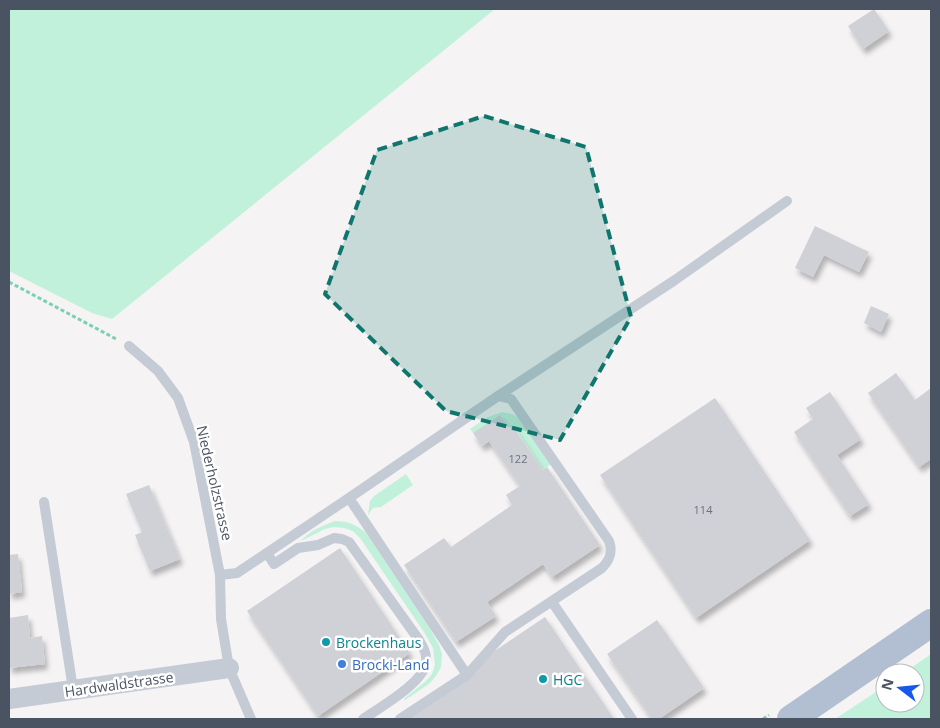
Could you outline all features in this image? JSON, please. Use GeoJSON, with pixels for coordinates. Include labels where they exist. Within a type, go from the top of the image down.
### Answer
{"type":"FeatureCollection","features":[{"type":"Feature","properties":{"kind":"main road"},"geometry":{"type":"LineString","coordinates":[[791,719],[931,623]]}},
{"type":"Feature","properties":{"kind":"street","name":"Hardwaldstrasse"},"geometry":{"type":"LineString","coordinates":[[9,699],[229,668]]}},
{"type":"Feature","properties":{"kind":"lane"},"geometry":{"type":"LineString","coordinates":[[220,575],[237,573],[498,396],[675,280],[786,201]]}},
{"type":"Feature","properties":{"kind":"lane","name":"Niederholzstrasse"},"geometry":{"type":"LineString","coordinates":[[129,346],[158,371],[178,398],[194,442],[220,575],[221,619],[229,668],[250,719]]}},
{"type":"Feature","properties":{"kind":"lane"},"geometry":{"type":"LineString","coordinates":[[400,719],[467,675],[505,632],[552,602],[608,562],[611,548],[609,541],[511,399],[498,396]]}},
{"type":"Feature","properties":{"kind":"lane"},"geometry":{"type":"LineString","coordinates":[[349,498],[467,675]]}},
{"type":"Feature","properties":{"kind":"lane"},"geometry":{"type":"LineString","coordinates":[[44,502],[73,689]]}},
{"type":"Feature","properties":{"kind":"lane"},"geometry":{"type":"LineString","coordinates":[[267,553],[274,564],[298,548],[318,545],[334,538],[349,542],[419,640],[425,651],[426,664],[419,677],[409,688],[363,719]]}},
{"type":"Feature","properties":{"kind":"lane"},"geometry":{"type":"LineString","coordinates":[[552,602],[632,719]]}},
{"type":"Feature","properties":{"kind":"path"},"geometry":{"type":"LineString","coordinates":[[9,282],[129,346]]}},
{"type":"Feature","properties":{"kind":"highlighted area"},"geometry":{"type":"Polygon","coordinates":[[[484,116],[586,147],[631,317],[560,440],[446,411],[325,294],[377,150],[484,116]]]}},
{"type":"Feature","properties":{"kind":"green space"},"geometry":{"type":"Polygon","coordinates":[[[9,9],[495,9],[112,319],[92,313],[9,271],[9,9]]]}},
{"type":"Feature","properties":{"kind":"green space"},"geometry":{"type":"Polygon","coordinates":[[[502,412],[519,418],[551,464],[543,470],[513,425],[509,428],[473,433],[470,429],[488,417],[502,412]]]}},
{"type":"Feature","properties":{"kind":"green space"},"geometry":{"type":"Polygon","coordinates":[[[406,474],[413,485],[381,507],[373,508],[368,515],[370,501],[374,496],[406,474]]]}},
{"type":"Feature","properties":{"kind":"green space"},"geometry":{"type":"Polygon","coordinates":[[[335,521],[352,524],[367,534],[439,645],[442,654],[441,667],[436,676],[430,683],[404,701],[432,674],[435,665],[433,648],[360,538],[353,531],[334,527],[325,529],[301,541],[312,531],[335,521]]]}},
{"type":"Feature","properties":{"kind":"green space"},"geometry":{"type":"Polygon","coordinates":[[[931,654],[931,719],[835,719],[875,693],[875,713],[925,713],[925,663],[918,663],[931,654]]]}},
{"type":"Feature","properties":{"kind":"building"},"geometry":{"type":"Polygon","coordinates":[[[874,9],[889,31],[863,49],[848,26],[874,9]]]}},
{"type":"Feature","properties":{"kind":"building"},"geometry":{"type":"Polygon","coordinates":[[[815,226],[869,252],[859,272],[824,255],[813,277],[795,268],[815,226]]]}},
{"type":"Feature","properties":{"kind":"building"},"geometry":{"type":"Polygon","coordinates":[[[871,306],[889,314],[881,332],[864,323],[871,306]]]}},
{"type":"Feature","properties":{"kind":"building"},"geometry":{"type":"Polygon","coordinates":[[[896,373],[915,400],[931,388],[931,459],[919,467],[868,393],[896,373]]]}},
{"type":"Feature","properties":{"kind":"building"},"geometry":{"type":"Polygon","coordinates":[[[830,392],[861,439],[837,455],[869,504],[850,516],[794,432],[813,419],[806,408],[830,392]]]}},
{"type":"Feature","properties":{"kind":"building"},"geometry":{"type":"Polygon","coordinates":[[[715,398],[810,540],[696,618],[600,475],[715,398]]]}},
{"type":"Feature","properties":{"kind":"building"},"geometry":{"type":"Polygon","coordinates":[[[500,415],[509,428],[512,425],[543,470],[547,467],[600,545],[552,577],[543,564],[487,602],[496,616],[456,642],[404,565],[444,538],[451,547],[512,505],[506,495],[520,486],[489,441],[482,446],[473,433],[500,415]]]}},
{"type":"Feature","properties":{"kind":"building"},"geometry":{"type":"Polygon","coordinates":[[[149,485],[180,559],[150,571],[135,535],[142,532],[126,494],[149,485]]]}},
{"type":"Feature","properties":{"kind":"building","name":"Brockenhaus"},"geometry":{"type":"Polygon","coordinates":[[[340,548],[410,653],[318,716],[247,611],[340,548]]]}},
{"type":"Feature","properties":{"kind":"building"},"geometry":{"type":"Polygon","coordinates":[[[18,554],[22,592],[9,594],[9,555],[18,554]]]}},
{"type":"Feature","properties":{"kind":"building"},"geometry":{"type":"Polygon","coordinates":[[[28,615],[30,638],[42,636],[45,664],[9,668],[9,618],[28,615]]]}},
{"type":"Feature","properties":{"kind":"building","name":"HGC"},"geometry":{"type":"Polygon","coordinates":[[[545,617],[614,719],[394,719],[545,617]]]}},
{"type":"Feature","properties":{"kind":"building"},"geometry":{"type":"Polygon","coordinates":[[[657,620],[704,688],[659,719],[652,719],[607,654],[657,620]]]}},
{"type":"Feature","properties":{"kind":"place","name":"Brockenhaus"},"geometry":{"type":"Point","coordinates":[326,642]}},
{"type":"Feature","properties":{"kind":"place","name":"Brocki-Land"},"geometry":{"type":"Point","coordinates":[342,664]}},
{"type":"Feature","properties":{"kind":"place","name":"HGC"},"geometry":{"type":"Point","coordinates":[543,679]}}]}
